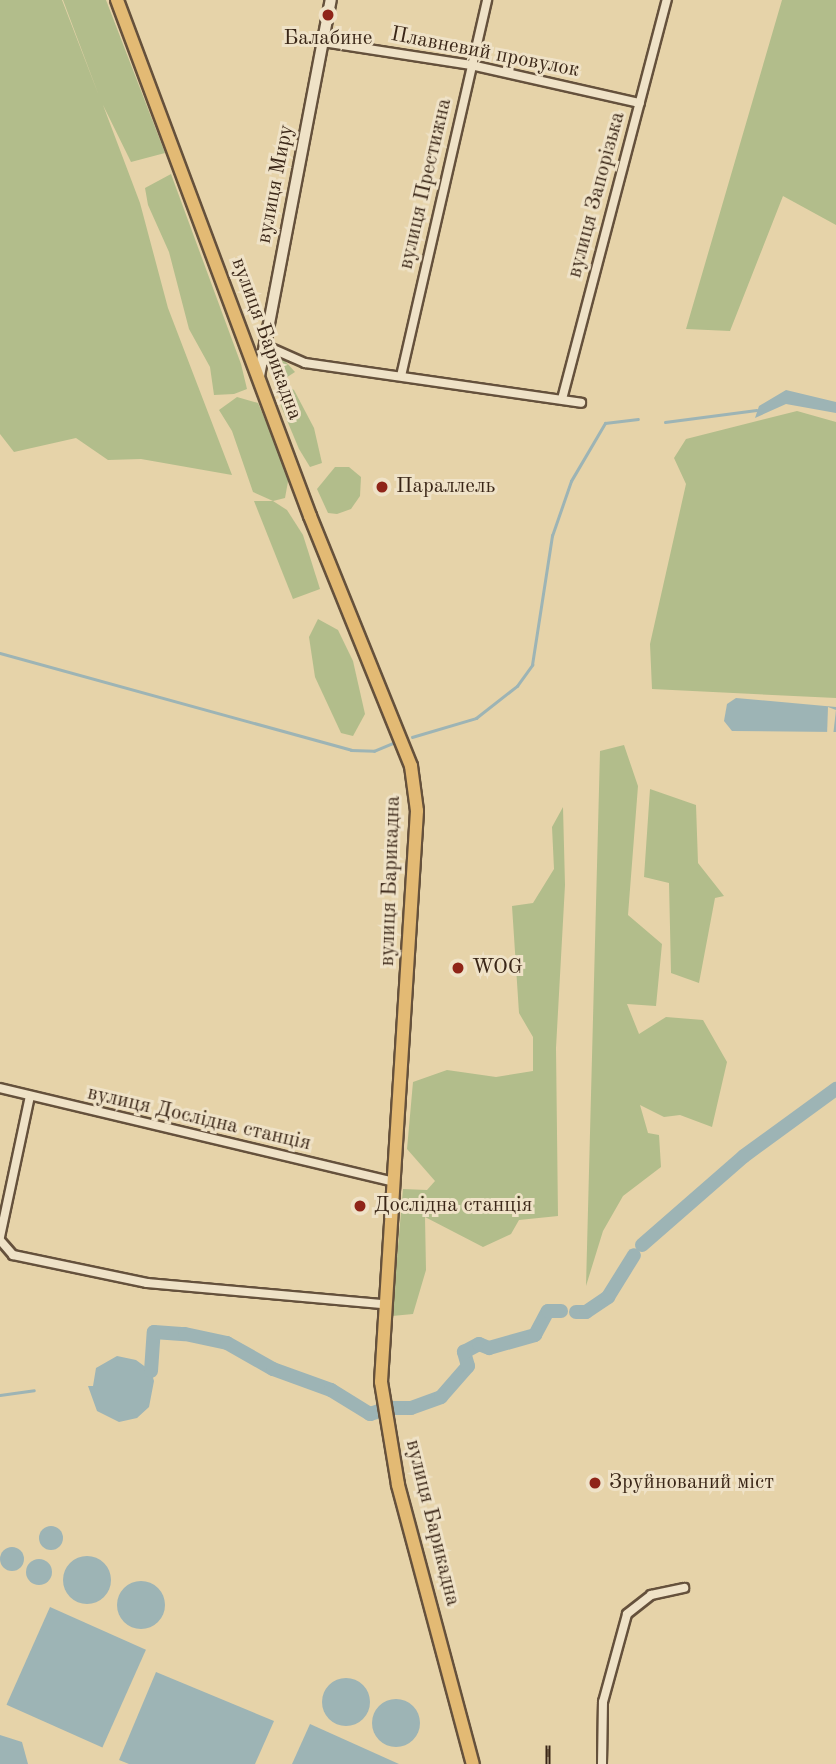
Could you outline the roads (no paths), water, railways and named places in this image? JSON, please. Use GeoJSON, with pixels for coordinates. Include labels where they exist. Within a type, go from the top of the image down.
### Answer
{"type":"FeatureCollection","features":[{"type":"Feature","properties":{"kind":"main road","name":"вулиця Барикадна"},"geometry":{"type":"LineString","coordinates":[[117,0],[259,376],[411,766],[417,811],[391,1181],[381,1382],[398,1485],[473,1764]]}},
{"type":"Feature","properties":{"kind":"street","name":"вулиця Миру"},"geometry":{"type":"LineString","coordinates":[[259,376],[331,0]]}},
{"type":"Feature","properties":{"kind":"street","name":"вулиця Престижна"},"geometry":{"type":"LineString","coordinates":[[401,376],[487,0]]}},
{"type":"Feature","properties":{"kind":"street","name":"вулиця Запорізька"},"geometry":{"type":"LineString","coordinates":[[562,400],[667,0]]}},
{"type":"Feature","properties":{"kind":"street","name":"Плавневий провулок"},"geometry":{"type":"LineString","coordinates":[[323,42],[471,65],[640,103]]}},
{"type":"Feature","properties":{"kind":"street"},"geometry":{"type":"LineString","coordinates":[[264,345],[305,362],[581,402]]}},
{"type":"Feature","properties":{"kind":"street","name":"вулиця Дослідна станція"},"geometry":{"type":"LineString","coordinates":[[0,1088],[391,1181]]}},
{"type":"Feature","properties":{"kind":"street"},"geometry":{"type":"LineString","coordinates":[[30,1096],[0,1239],[13,1255],[147,1283],[384,1304]]}},
{"type":"Feature","properties":{"kind":"street"},"geometry":{"type":"LineString","coordinates":[[601,1764],[603,1702],[627,1614],[650,1595],[684,1588]]}},
{"type":"Feature","properties":{"kind":"water"},"geometry":{"type":"Polygon","coordinates":[[[786,390],[836,402],[836,413],[786,404],[755,418],[759,406],[786,390]]]}},
{"type":"Feature","properties":{"kind":"water"},"geometry":{"type":"Polygon","coordinates":[[[736,698],[836,707],[836,732],[732,731],[724,721],[727,704],[736,698]]]}},
{"type":"Feature","properties":{"kind":"water"},"geometry":{"type":"Polygon","coordinates":[[[117,1356],[136,1360],[151,1371],[154,1381],[149,1407],[137,1418],[119,1422],[97,1411],[88,1386],[93,1386],[96,1368],[117,1356]]]}},
{"type":"Feature","properties":{"kind":"water"},"geometry":{"type":"Polygon","coordinates":[[[51,1526],[59,1530],[63,1538],[59,1546],[51,1550],[43,1546],[39,1538],[43,1530],[51,1526]]]}},
{"type":"Feature","properties":{"kind":"water"},"geometry":{"type":"Polygon","coordinates":[[[12,1547],[21,1550],[24,1559],[21,1568],[12,1571],[3,1568],[0,1559],[3,1550],[12,1547]]]}},
{"type":"Feature","properties":{"kind":"water"},"geometry":{"type":"Polygon","coordinates":[[[87,1556],[104,1563],[111,1580],[104,1597],[87,1604],[70,1597],[63,1580],[70,1563],[87,1556]]]}},
{"type":"Feature","properties":{"kind":"water"},"geometry":{"type":"Polygon","coordinates":[[[39,1559],[48,1563],[52,1572],[48,1581],[39,1585],[30,1581],[26,1572],[30,1563],[39,1559]]]}},
{"type":"Feature","properties":{"kind":"water"},"geometry":{"type":"Polygon","coordinates":[[[141,1581],[158,1588],[165,1605],[158,1622],[141,1629],[124,1622],[117,1605],[124,1588],[141,1581]]]}},
{"type":"Feature","properties":{"kind":"water"},"geometry":{"type":"Polygon","coordinates":[[[50,1607],[146,1650],[102,1747],[6,1705],[50,1607]]]}},
{"type":"Feature","properties":{"kind":"water"},"geometry":{"type":"Polygon","coordinates":[[[156,1672],[274,1721],[255,1764],[129,1764],[119,1760],[156,1672]]]}},
{"type":"Feature","properties":{"kind":"water"},"geometry":{"type":"Polygon","coordinates":[[[346,1678],[363,1685],[370,1702],[363,1719],[346,1726],[329,1719],[322,1702],[329,1685],[346,1678]]]}},
{"type":"Feature","properties":{"kind":"water"},"geometry":{"type":"Polygon","coordinates":[[[396,1699],[413,1706],[420,1723],[413,1740],[396,1747],[379,1740],[372,1723],[379,1706],[396,1699]]]}},
{"type":"Feature","properties":{"kind":"water"},"geometry":{"type":"Polygon","coordinates":[[[310,1724],[399,1764],[292,1764],[310,1724]]]}},
{"type":"Feature","properties":{"kind":"water"},"geometry":{"type":"Polygon","coordinates":[[[0,1735],[22,1742],[28,1764],[0,1764],[0,1735]]]}},
{"type":"Feature","properties":{"kind":"waterway"},"geometry":{"type":"LineString","coordinates":[[665,422],[756,410]]}},
{"type":"Feature","properties":{"kind":"waterway"},"geometry":{"type":"LineString","coordinates":[[412,737],[476,718],[517,686],[532,665],[552,536],[571,481],[605,423],[638,419]]}},
{"type":"Feature","properties":{"kind":"waterway"},"geometry":{"type":"LineString","coordinates":[[0,653],[351,750],[374,751],[393,743]]}},
{"type":"Feature","properties":{"kind":"waterway"},"geometry":{"type":"LineString","coordinates":[[642,1245],[744,1156],[836,1089]]}},
{"type":"Feature","properties":{"kind":"waterway"},"geometry":{"type":"LineString","coordinates":[[576,1312],[586,1312],[608,1297],[634,1255]]}},
{"type":"Feature","properties":{"kind":"waterway"},"geometry":{"type":"LineString","coordinates":[[393,1408],[411,1408],[441,1397],[468,1366],[464,1352],[479,1344],[489,1348],[535,1335],[548,1311],[561,1311]]}},
{"type":"Feature","properties":{"kind":"waterway"},"geometry":{"type":"LineString","coordinates":[[151,1371],[154,1332],[185,1334],[227,1343],[273,1369],[331,1390],[370,1414],[379,1411]]}},
{"type":"Feature","properties":{"kind":"waterway"},"geometry":{"type":"LineString","coordinates":[[0,1395],[34,1390]]}},
{"type":"Feature","properties":{"kind":"railway"},"geometry":{"type":"LineString","coordinates":[[548,1745],[548,1764]]}},
{"type":"Feature","properties":{"kind":"place","name":"Балабине"},"geometry":{"type":"Point","coordinates":[328,15]}},
{"type":"Feature","properties":{"kind":"place","name":"Параллель"},"geometry":{"type":"Point","coordinates":[382,487]}},
{"type":"Feature","properties":{"kind":"place","name":"WOG"},"geometry":{"type":"Point","coordinates":[458,968]}},
{"type":"Feature","properties":{"kind":"place","name":"Дослідна станція"},"geometry":{"type":"Point","coordinates":[360,1206]}},
{"type":"Feature","properties":{"kind":"place","name":"Зруйнований міст"},"geometry":{"type":"Point","coordinates":[595,1483]}}]}
